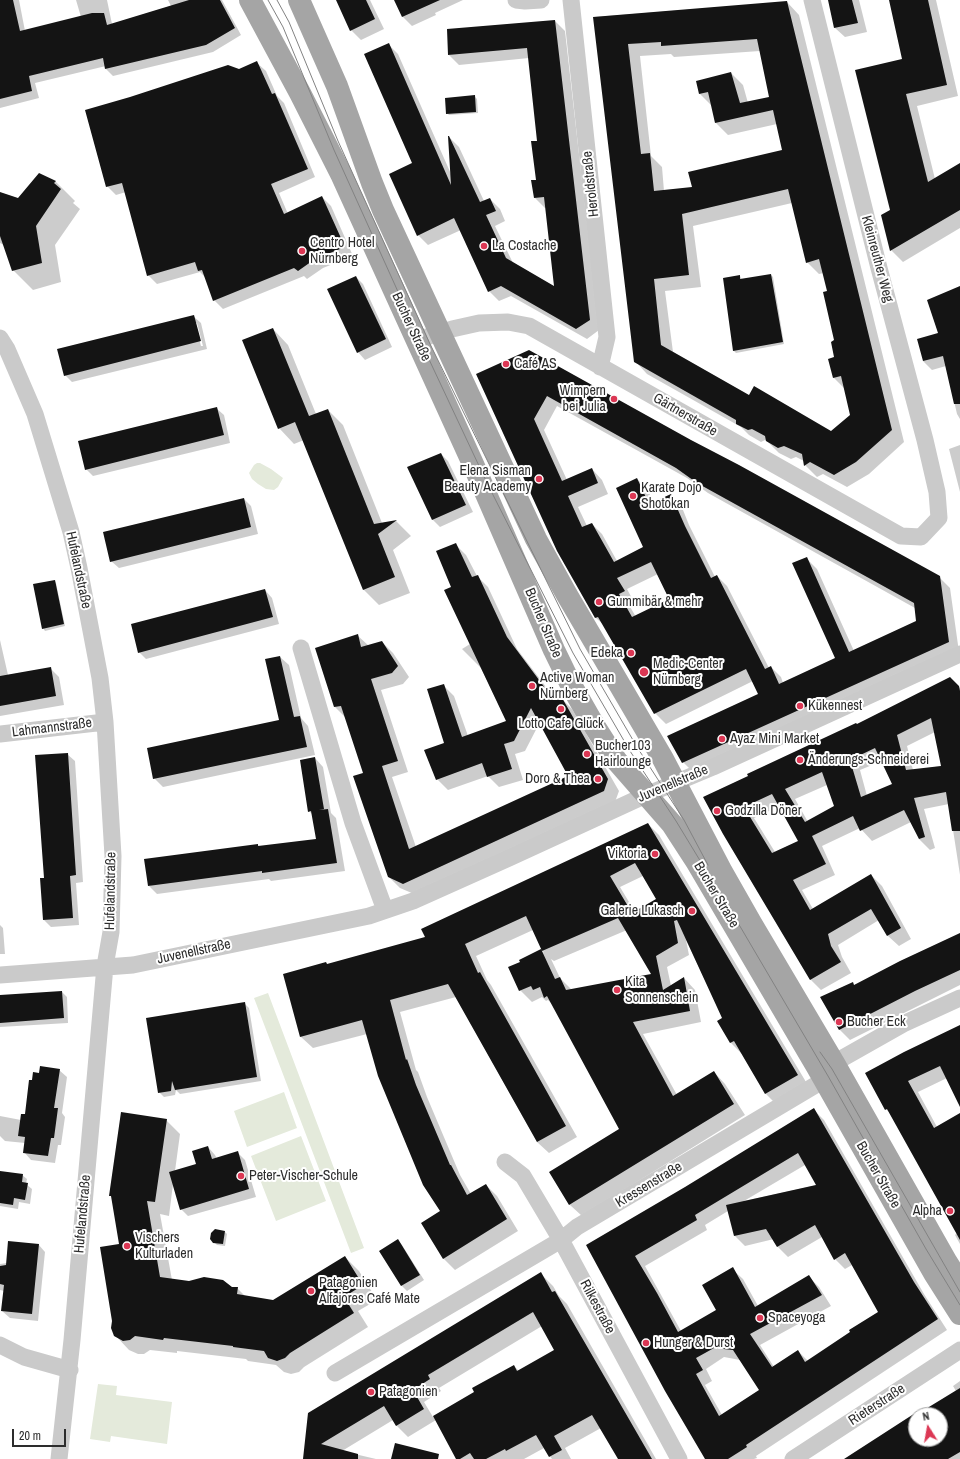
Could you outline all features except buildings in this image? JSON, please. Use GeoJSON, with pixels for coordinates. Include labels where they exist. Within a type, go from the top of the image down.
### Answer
{"type":"FeatureCollection","features":[{"type":"Feature","properties":{"kind":"main road","name":"Bucher Straße"},"geometry":{"type":"LineString","coordinates":[[250,0],[300,93],[341,174],[568,678],[595,727],[616,760],[676,829],[960,1283]]}},
{"type":"Feature","properties":{"kind":"main road","name":"Bucher Straße"},"geometry":{"type":"LineString","coordinates":[[299,0],[342,98],[383,210],[536,539],[677,783],[934,1273],[960,1314]]}},
{"type":"Feature","properties":{"kind":"street"},"geometry":{"type":"LineString","coordinates":[[516,0],[541,0]]}},
{"type":"Feature","properties":{"kind":"street","name":"Heroldstraße"},"geometry":{"type":"LineString","coordinates":[[571,0],[607,337],[600,367]]}},
{"type":"Feature","properties":{"kind":"street","name":"Kleinreuther Weg"},"geometry":{"type":"LineString","coordinates":[[812,0],[937,492],[939,518]]}},
{"type":"Feature","properties":{"kind":"street","name":"Gärtnerstraße"},"geometry":{"type":"LineString","coordinates":[[417,340],[465,325],[479,323],[508,322],[530,326],[901,536],[921,537],[939,518]]}},
{"type":"Feature","properties":{"kind":"street","name":"Hufelandstraße"},"geometry":{"type":"LineString","coordinates":[[0,338],[7,350],[35,414],[71,532],[100,678],[105,722],[112,856],[111,932],[105,966],[70,1370],[59,1459]]}},
{"type":"Feature","properties":{"kind":"street"},"geometry":{"type":"LineString","coordinates":[[301,648],[353,823],[385,910]]}},
{"type":"Feature","properties":{"kind":"street","name":"Juvenellstraße"},"geometry":{"type":"LineString","coordinates":[[0,974],[138,963],[369,916],[420,898],[960,654]]}},
{"type":"Feature","properties":{"kind":"street","name":"Lahmannstraße"},"geometry":{"type":"LineString","coordinates":[[0,734],[105,722]]}},
{"type":"Feature","properties":{"kind":"street","name":"Kressenstraße"},"geometry":{"type":"LineString","coordinates":[[335,1373],[562,1240],[577,1227],[829,1072],[903,1024],[960,998]]}},
{"type":"Feature","properties":{"kind":"street","name":"Rilkestraße"},"geometry":{"type":"LineString","coordinates":[[505,1162],[523,1176],[562,1240],[679,1459]]}},
{"type":"Feature","properties":{"kind":"street"},"geometry":{"type":"LineString","coordinates":[[0,1345],[24,1357],[70,1370]]}},
{"type":"Feature","properties":{"kind":"street","name":"Rieterstraße"},"geometry":{"type":"LineString","coordinates":[[793,1459],[960,1350]]}},
{"type":"Feature","properties":{"kind":"green space"},"geometry":{"type":"Polygon","coordinates":[[[257,463],[271,469],[283,478],[278,487],[274,490],[266,489],[252,479],[249,473],[257,463]]]}},
{"type":"Feature","properties":{"kind":"green space"},"geometry":{"type":"Polygon","coordinates":[[[268,993],[364,1248],[351,1253],[254,998],[268,993]]]}},
{"type":"Feature","properties":{"kind":"green space"},"geometry":{"type":"Polygon","coordinates":[[[284,1092],[297,1128],[247,1147],[234,1111],[284,1092]]]}},
{"type":"Feature","properties":{"kind":"green space"},"geometry":{"type":"Polygon","coordinates":[[[301,1136],[326,1201],[276,1221],[251,1156],[301,1136]]]}},
{"type":"Feature","properties":{"kind":"green space"},"geometry":{"type":"Polygon","coordinates":[[[98,1384],[117,1386],[116,1395],[172,1402],[167,1444],[111,1436],[110,1442],[90,1439],[98,1384]]]}},
{"type":"Feature","properties":{"kind":"tram line"},"geometry":{"type":"LineString","coordinates":[[268,0],[283,27],[334,150],[418,336],[488,485],[573,653],[630,751],[676,821],[741,928],[828,1076],[926,1249],[960,1305]]}},
{"type":"Feature","properties":{"kind":"tram line"},"geometry":{"type":"LineString","coordinates":[[277,0],[289,22],[338,141],[430,344],[580,649],[637,747],[684,820],[708,865]]}},
{"type":"Feature","properties":{"kind":"tram line"},"geometry":{"type":"LineString","coordinates":[[820,1052],[832,1069],[960,1292]]}},
{"type":"Feature","properties":{"kind":"place","name":"La Costache"},"geometry":{"type":"Point","coordinates":[484,246]}},
{"type":"Feature","properties":{"kind":"place","name":"Centro Hotel Nürnberg"},"geometry":{"type":"Point","coordinates":[302,251]}},
{"type":"Feature","properties":{"kind":"place","name":"Café AS"},"geometry":{"type":"Point","coordinates":[506,364]}},
{"type":"Feature","properties":{"kind":"place","name":"Wimpern bei Julia"},"geometry":{"type":"Point","coordinates":[614,399]}},
{"type":"Feature","properties":{"kind":"place","name":"Elena Sisman Beauty Academy"},"geometry":{"type":"Point","coordinates":[539,479]}},
{"type":"Feature","properties":{"kind":"place","name":"Karate Dojo Shotokan"},"geometry":{"type":"Point","coordinates":[633,496]}},
{"type":"Feature","properties":{"kind":"place","name":"Gummibär & mehr"},"geometry":{"type":"Point","coordinates":[599,602]}},
{"type":"Feature","properties":{"kind":"place","name":"Edeka"},"geometry":{"type":"Point","coordinates":[631,653]}},
{"type":"Feature","properties":{"kind":"place","name":"Medic-Center Nürnberg"},"geometry":{"type":"Point","coordinates":[644,672]}},
{"type":"Feature","properties":{"kind":"place","name":"Active Woman Nürnberg"},"geometry":{"type":"Point","coordinates":[532,686]}},
{"type":"Feature","properties":{"kind":"place","name":"Kükennest"},"geometry":{"type":"Point","coordinates":[800,706]}},
{"type":"Feature","properties":{"kind":"place","name":"Lotto Cafe Glück"},"geometry":{"type":"Point","coordinates":[561,709]}},
{"type":"Feature","properties":{"kind":"place","name":"Ayaz Mini Market"},"geometry":{"type":"Point","coordinates":[722,739]}},
{"type":"Feature","properties":{"kind":"place","name":"Bucher103 Hairlounge"},"geometry":{"type":"Point","coordinates":[587,754]}},
{"type":"Feature","properties":{"kind":"place","name":"Änderungs-Schneiderei"},"geometry":{"type":"Point","coordinates":[800,760]}},
{"type":"Feature","properties":{"kind":"place","name":"Doro & Thea"},"geometry":{"type":"Point","coordinates":[598,779]}},
{"type":"Feature","properties":{"kind":"place","name":"Godzilla Döner"},"geometry":{"type":"Point","coordinates":[717,811]}},
{"type":"Feature","properties":{"kind":"place","name":"Viktoria"},"geometry":{"type":"Point","coordinates":[655,854]}},
{"type":"Feature","properties":{"kind":"place","name":"Galerie Lukasch"},"geometry":{"type":"Point","coordinates":[692,911]}},
{"type":"Feature","properties":{"kind":"place","name":"Kita Sonnenschein"},"geometry":{"type":"Point","coordinates":[617,990]}},
{"type":"Feature","properties":{"kind":"place","name":"Bucher Eck"},"geometry":{"type":"Point","coordinates":[839,1022]}},
{"type":"Feature","properties":{"kind":"place","name":"Peter-Vischer-Schule"},"geometry":{"type":"Point","coordinates":[241,1176]}},
{"type":"Feature","properties":{"kind":"place","name":"Alpha"},"geometry":{"type":"Point","coordinates":[950,1211]}},
{"type":"Feature","properties":{"kind":"place","name":"Vischers Kulturladen"},"geometry":{"type":"Point","coordinates":[127,1246]}},
{"type":"Feature","properties":{"kind":"place","name":"Patagonien Alfajores Café Mate"},"geometry":{"type":"Point","coordinates":[311,1291]}},
{"type":"Feature","properties":{"kind":"place","name":"Spaceyoga"},"geometry":{"type":"Point","coordinates":[760,1318]}},
{"type":"Feature","properties":{"kind":"place","name":"Hunger & Durst"},"geometry":{"type":"Point","coordinates":[646,1343]}},
{"type":"Feature","properties":{"kind":"place","name":"Patagonien"},"geometry":{"type":"Point","coordinates":[371,1392]}}]}
